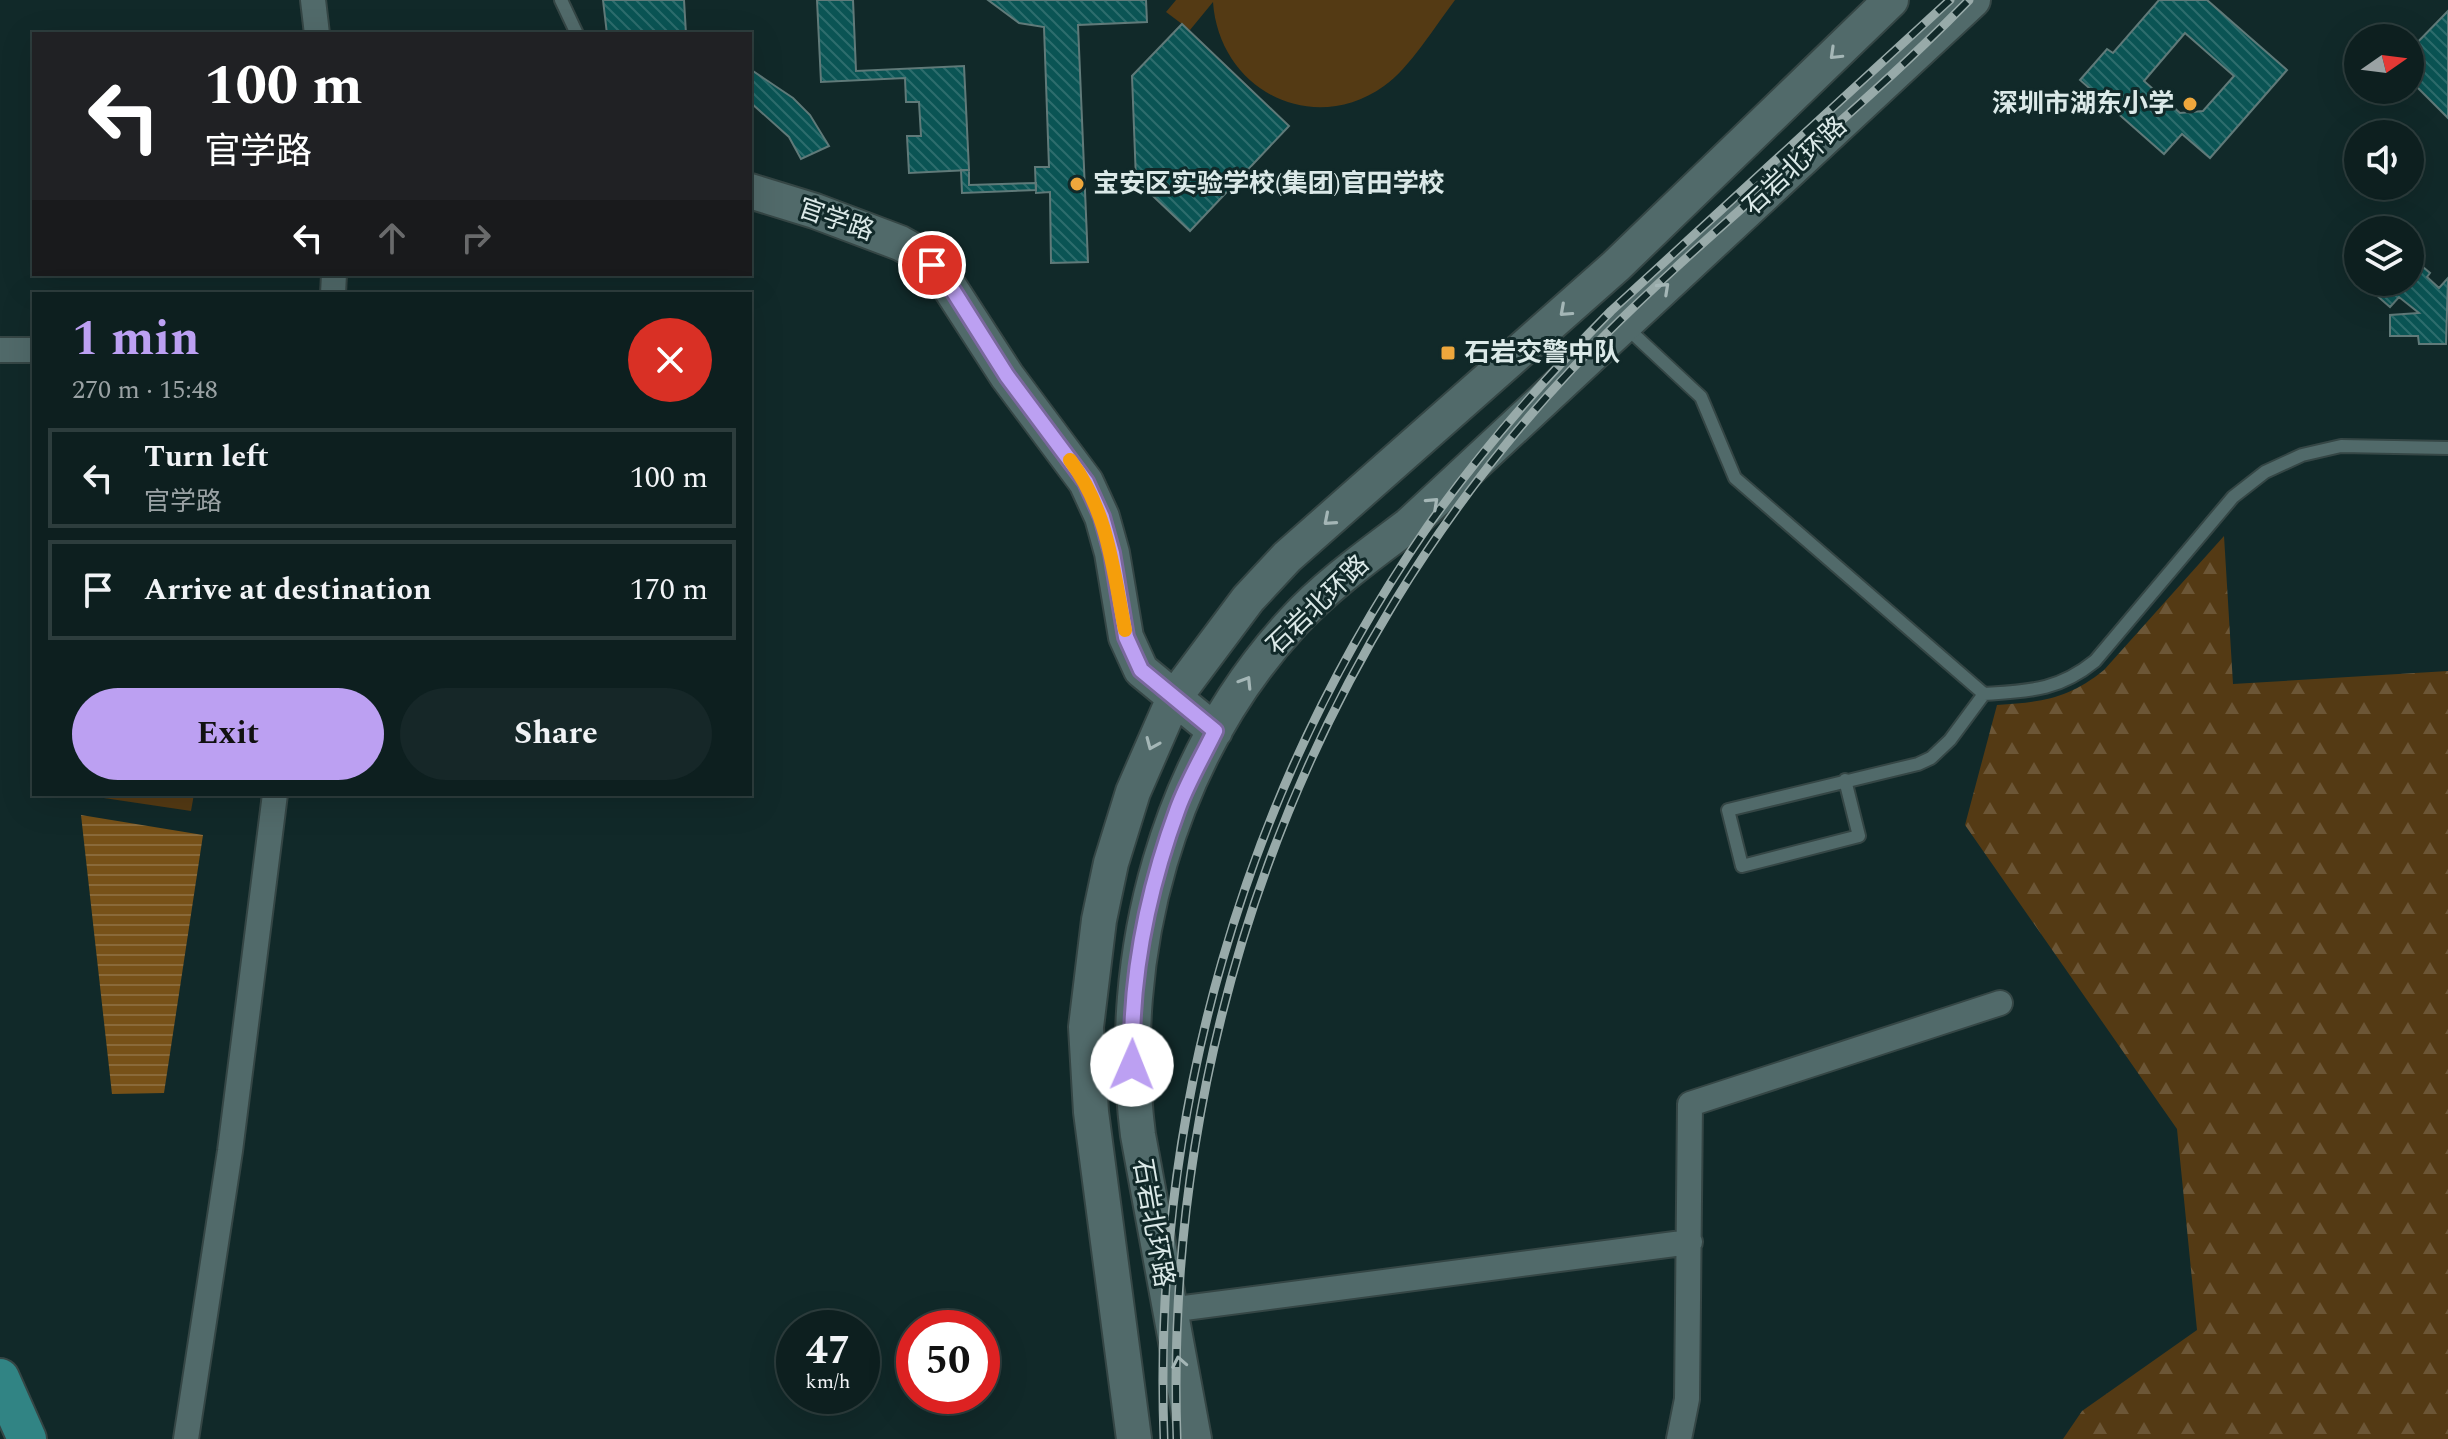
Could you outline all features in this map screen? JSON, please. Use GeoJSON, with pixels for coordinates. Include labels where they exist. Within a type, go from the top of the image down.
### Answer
{"type":"FeatureCollection","features":[{"type":"Feature","properties":{"kind":"main road","name":"石岩北环路"},"geometry":{"type":"LineString","coordinates":[[1134,1439],[1091,1112],[1086,1027],[1099,920],[1111,863],[1133,792],[1174,698],[1230,621],[1287,557],[1616,266],[1891,0]]}},
{"type":"Feature","properties":{"kind":"main road","name":"石岩北环路"},"geometry":{"type":"LineString","coordinates":[[1194,1439],[1132,1090],[1131,1040],[1144,930],[1158,867],[1179,805],[1215,731],[1254,668],[1293,622],[1336,581],[1409,525],[1973,0]]}},
{"type":"Feature","properties":{"kind":"main road","name":"官学路"},"geometry":{"type":"LineString","coordinates":[[752,192],[900,243],[918,253],[943,277],[1007,376],[1086,482],[1102,517],[1112,553],[1126,637],[1141,670],[1215,731]]}},
{"type":"Feature","properties":{"kind":"main road"},"geometry":{"type":"LineString","coordinates":[[0,1378],[27,1439]]}},
{"type":"Feature","properties":{"kind":"street"},"geometry":{"type":"LineString","coordinates":[[313,0],[317,32]]}},
{"type":"Feature","properties":{"kind":"street"},"geometry":{"type":"LineString","coordinates":[[0,350],[32,350]]}},
{"type":"Feature","properties":{"kind":"street"},"geometry":{"type":"LineString","coordinates":[[186,1439],[230,1151],[275,796]]}},
{"type":"Feature","properties":{"kind":"street"},"geometry":{"type":"LineString","coordinates":[[1679,1439],[1687,1399],[1690,1104],[2000,1003]]}},
{"type":"Feature","properties":{"kind":"street"},"geometry":{"type":"LineString","coordinates":[[1169,1310],[1690,1242]]}},
{"type":"Feature","properties":{"kind":"lane"},"geometry":{"type":"LineString","coordinates":[[561,0],[576,32]]}},
{"type":"Feature","properties":{"kind":"lane"},"geometry":{"type":"LineString","coordinates":[[1624,325],[1701,397],[1735,478],[1984,694],[2038,690],[2059,685],[2078,675],[2095,661],[2233,497],[2265,472],[2302,455],[2341,446],[2448,448]]}},
{"type":"Feature","properties":{"kind":"lane"},"geometry":{"type":"LineString","coordinates":[[1845,780],[1859,836],[1742,866],[1728,810],[1845,780],[1918,764],[1931,758],[1950,740],[1984,694]]}},
{"type":"Feature","properties":{"kind":"green space"},"geometry":{"type":"Polygon","coordinates":[[[1176,0],[1455,0],[1412,58],[1384,86],[1356,101],[1327,107],[1299,105],[1273,96],[1250,81],[1232,59],[1219,33],[1213,2],[1190,30],[1166,12],[1176,0]]]}},
{"type":"Feature","properties":{"kind":"green space"},"geometry":{"type":"Polygon","coordinates":[[[2224,536],[2233,684],[2448,671],[2448,1439],[2063,1439],[2082,1411],[2197,1330],[2177,1129],[1965,825],[1997,705],[2054,697],[2091,680],[2104,670],[2224,536]]]}},
{"type":"Feature","properties":{"kind":"green space"},"geometry":{"type":"Polygon","coordinates":[[[97,796],[194,796],[191,811],[97,796]]]}},
{"type":"Feature","properties":{"kind":"shaded area"},"geometry":{"type":"Polygon","coordinates":[[[81,815],[203,835],[164,1093],[112,1094],[81,815]]]}},
{"type":"Feature","properties":{"kind":"building"},"geometry":{"type":"Polygon","coordinates":[[[603,0],[684,0],[686,32],[607,32],[603,0]]]}},
{"type":"Feature","properties":{"kind":"building"},"geometry":{"type":"Polygon","coordinates":[[[817,0],[853,0],[856,71],[964,66],[969,170],[909,173],[907,136],[921,136],[919,102],[906,102],[905,78],[821,82],[817,0]]]}},
{"type":"Feature","properties":{"kind":"building"},"geometry":{"type":"Polygon","coordinates":[[[988,0],[1146,0],[1147,22],[1078,25],[1088,262],[1051,263],[1050,192],[1036,193],[1035,167],[1049,167],[1044,27],[1019,23],[988,0]]]}},
{"type":"Feature","properties":{"kind":"building"},"geometry":{"type":"Polygon","coordinates":[[[2159,0],[2207,0],[2287,70],[2210,158],[2182,134],[2164,154],[2080,80],[2107,49],[2113,53],[2159,0]],[[2185,33],[2144,81],[2180,113],[2203,111],[2234,76],[2185,33]]]}},
{"type":"Feature","properties":{"kind":"building"},"geometry":{"type":"Polygon","coordinates":[[[2448,11],[2448,118],[2424,94],[2424,36],[2448,11]]]}},
{"type":"Feature","properties":{"kind":"building"},"geometry":{"type":"Polygon","coordinates":[[[1182,24],[1289,126],[1190,231],[1136,180],[1132,76],[1182,24]]]}},
{"type":"Feature","properties":{"kind":"building"},"geometry":{"type":"Polygon","coordinates":[[[752,70],[793,98],[810,115],[829,146],[801,159],[789,137],[752,104],[752,70]]]}},
{"type":"Feature","properties":{"kind":"building"},"geometry":{"type":"Polygon","coordinates":[[[961,170],[969,170],[969,185],[1036,183],[1036,190],[962,193],[961,170]]]}},
{"type":"Feature","properties":{"kind":"building"},"geometry":{"type":"Polygon","coordinates":[[[2424,268],[2430,273],[2427,277],[2439,288],[2448,278],[2446,344],[2419,344],[2418,336],[2390,336],[2390,315],[2419,313],[2399,297],[2390,307],[2377,296],[2424,296],[2424,268]]]}},
{"type":"Feature","properties":{"kind":"railway"},"geometry":{"type":"LineString","coordinates":[[1164,1439],[1164,1318],[1174,1197],[1193,1078],[1222,961],[1260,847],[1307,736],[1363,629],[1449,497],[1562,362],[1611,311],[1950,0]]}},
{"type":"Feature","properties":{"kind":"railway"},"geometry":{"type":"LineString","coordinates":[[1177,1439],[1179,1292],[1195,1147],[1225,1004],[1268,865],[1325,730],[1394,602],[1477,481],[1572,369],[1669,274],[1871,94],[1969,0]]}},
{"type":"Feature","properties":{"kind":"slow traffic"},"geometry":{"type":"LineString","coordinates":[[1070,460],[1086,482],[1102,517],[1112,553],[1125,630]]}},
{"type":"Feature","properties":{"kind":"place","name":"深圳市湖东小学"},"geometry":{"type":"Point","coordinates":[2190,104]}},
{"type":"Feature","properties":{"kind":"place","name":"宝安区实验学校(集团)官田学校"},"geometry":{"type":"Point","coordinates":[1077,184]}},
{"type":"Feature","properties":{"kind":"place","name":"石岩交警中队"},"geometry":{"type":"Point","coordinates":[1448,353]}},
{"type":"Feature","properties":{"kind":"route"},"geometry":{"type":"LineString","coordinates":[[932,265],[954,292],[1007,376],[1086,482],[1102,517],[1112,553],[1126,637],[1141,670],[1215,731],[1179,805],[1158,867],[1135,986],[1132,1065]]}}]}
